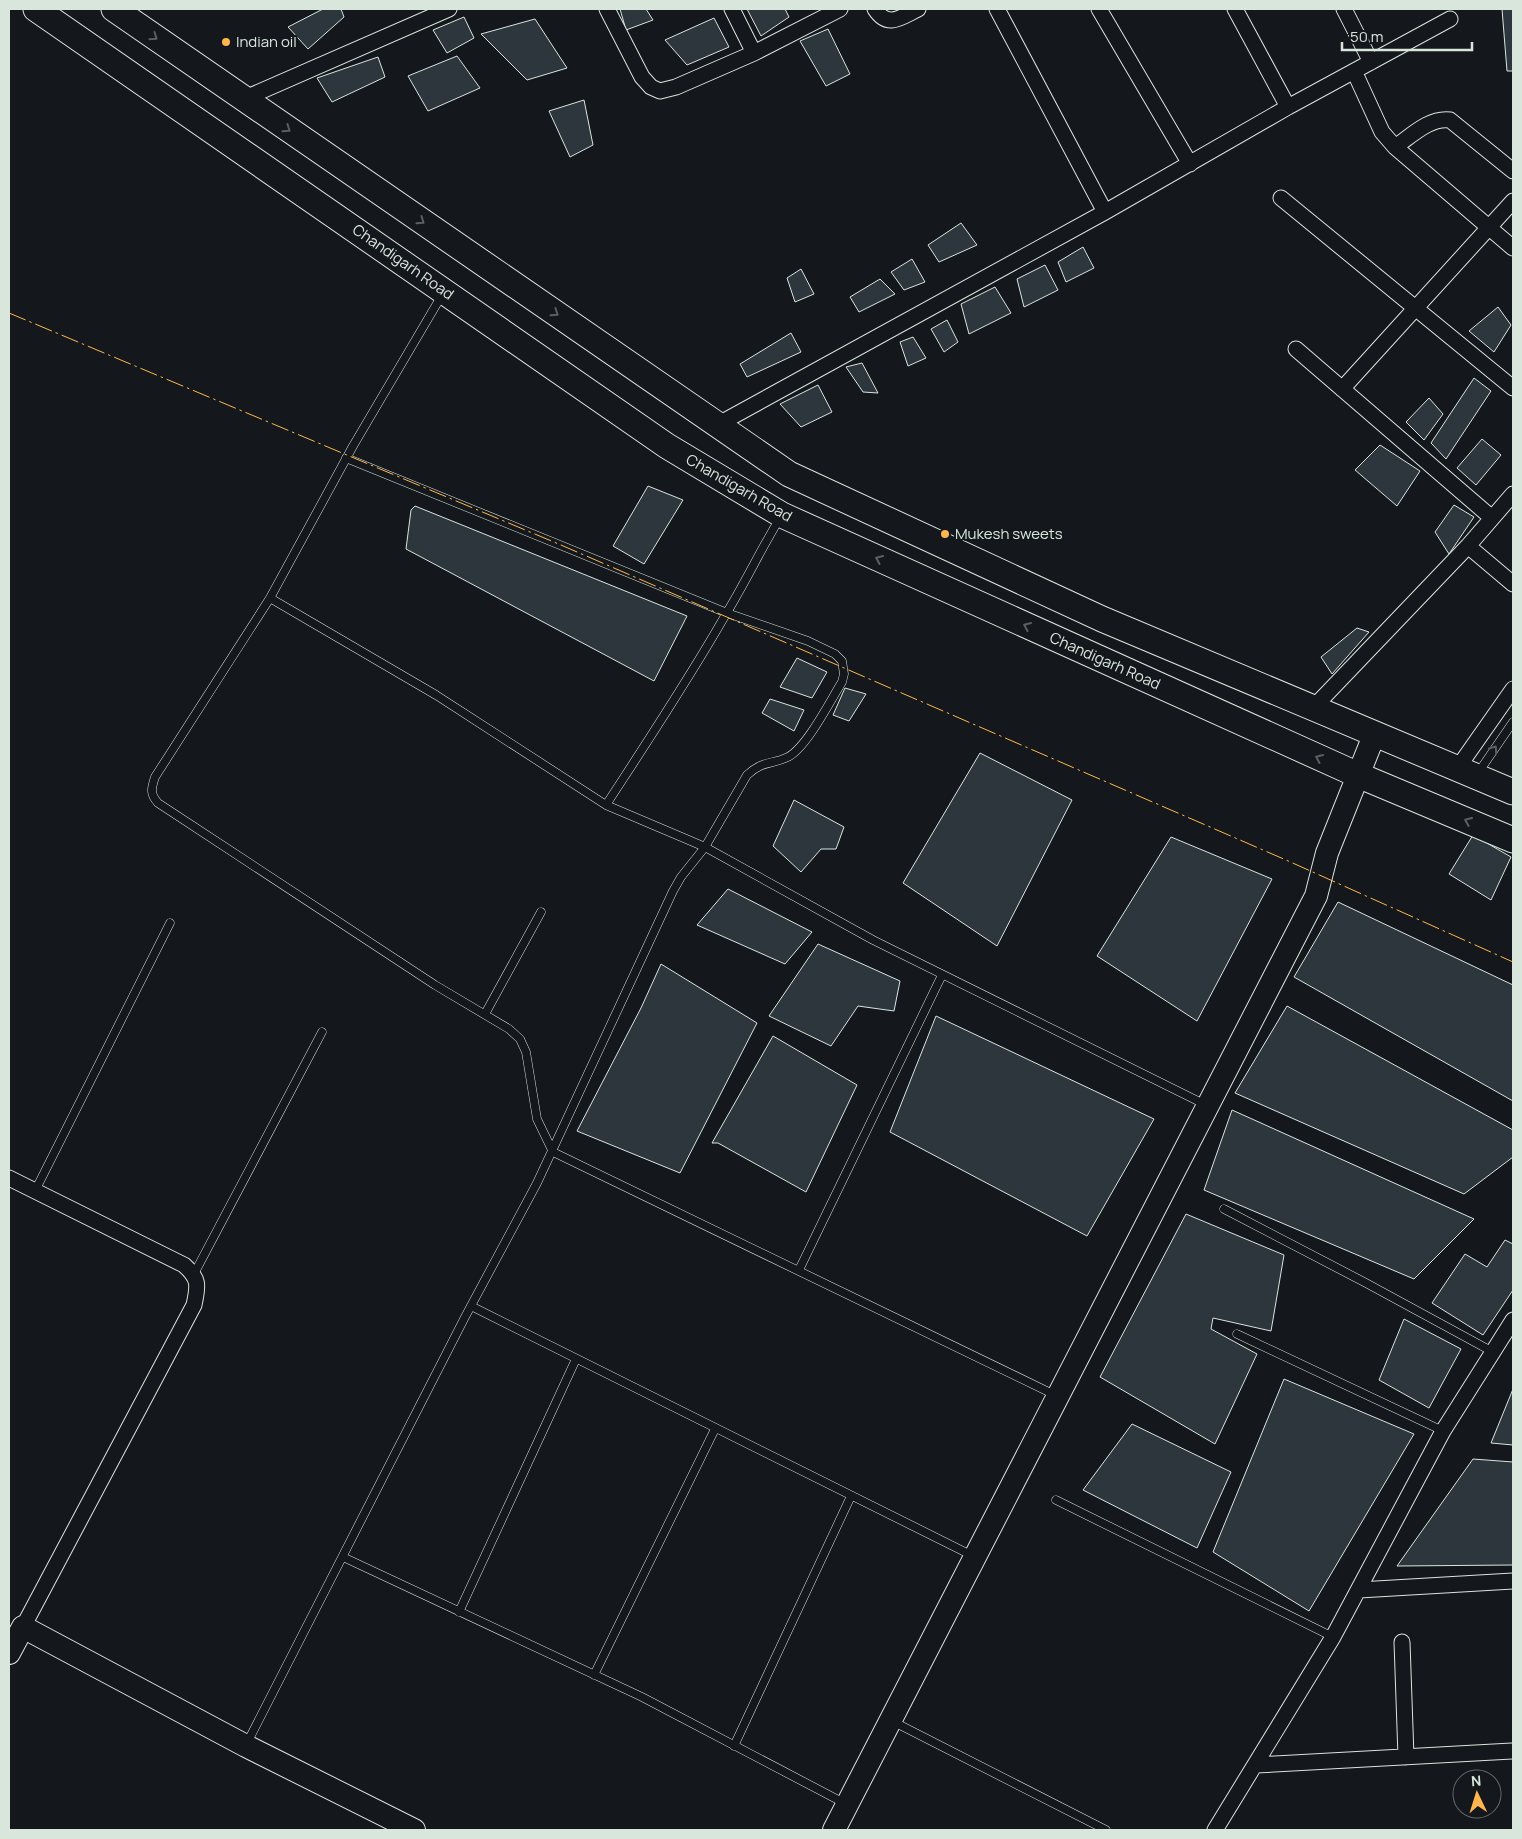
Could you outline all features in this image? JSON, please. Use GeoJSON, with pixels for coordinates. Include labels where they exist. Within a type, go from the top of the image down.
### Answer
{"type":"FeatureCollection","features":[{"type":"Feature","properties":{"kind":"main road","name":"Chandigarh Road"},"geometry":{"type":"LineString","coordinates":[[36,9],[668,446],[782,514],[1358,776],[1513,840]]}},
{"type":"Feature","properties":{"kind":"main road"},"geometry":{"type":"LineString","coordinates":[[114,9],[789,474],[1102,619],[1513,792]]}},
{"type":"Feature","properties":{"kind":"street"},"geometry":{"type":"LineString","coordinates":[[243,99],[449,9]]}},
{"type":"Feature","properties":{"kind":"street"},"geometry":{"type":"LineString","coordinates":[[607,9],[642,77],[651,88],[660,91],[676,87],[754,53],[840,9]]}},
{"type":"Feature","properties":{"kind":"street"},"geometry":{"type":"LineString","coordinates":[[732,9],[754,53]]}},
{"type":"Feature","properties":{"kind":"street"},"geometry":{"type":"LineString","coordinates":[[875,9],[879,16],[887,20],[897,19],[918,9]]}},
{"type":"Feature","properties":{"kind":"street"},"geometry":{"type":"LineString","coordinates":[[997,9],[1105,212]]}},
{"type":"Feature","properties":{"kind":"street"},"geometry":{"type":"LineString","coordinates":[[1099,9],[1190,164]]}},
{"type":"Feature","properties":{"kind":"street"},"geometry":{"type":"LineString","coordinates":[[1235,9],[1288,107]]}},
{"type":"Feature","properties":{"kind":"street"},"geometry":{"type":"LineString","coordinates":[[1344,9],[1371,62]]}},
{"type":"Feature","properties":{"kind":"street"},"geometry":{"type":"LineString","coordinates":[[717,424],[1105,212],[1288,107],[1450,19]]}},
{"type":"Feature","properties":{"kind":"street"},"geometry":{"type":"LineString","coordinates":[[1354,71],[1382,132],[1394,147],[1513,248]]}},
{"type":"Feature","properties":{"kind":"street"},"geometry":{"type":"LineString","coordinates":[[1394,147],[1430,123],[1441,119],[1450,120],[1513,171]]}},
{"type":"Feature","properties":{"kind":"street"},"geometry":{"type":"LineString","coordinates":[[1281,198],[1513,388]]}},
{"type":"Feature","properties":{"kind":"street"},"geometry":{"type":"LineString","coordinates":[[1342,389],[1513,201]]}},
{"type":"Feature","properties":{"kind":"street"},"geometry":{"type":"LineString","coordinates":[[1296,349],[1492,518]]}},
{"type":"Feature","properties":{"kind":"street"},"geometry":{"type":"LineString","coordinates":[[1314,708],[1468,546],[1513,494]]}},
{"type":"Feature","properties":{"kind":"street"},"geometry":{"type":"LineString","coordinates":[[1468,546],[1513,584]]}},
{"type":"Feature","properties":{"kind":"street"},"geometry":{"type":"LineString","coordinates":[[1466,772],[1513,689]]}},
{"type":"Feature","properties":{"kind":"street"},"geometry":{"type":"LineString","coordinates":[[834,1830],[1316,896],[1328,853],[1375,733]]}},
{"type":"Feature","properties":{"kind":"street"},"geometry":{"type":"LineString","coordinates":[[9,1178],[184,1266],[194,1274],[198,1287],[194,1305],[9,1653]]}},
{"type":"Feature","properties":{"kind":"street"},"geometry":{"type":"LineString","coordinates":[[1215,1830],[1333,1637],[1444,1432],[1513,1320]]}},
{"type":"Feature","properties":{"kind":"street"},"geometry":{"type":"LineString","coordinates":[[1359,1590],[1513,1582]]}},
{"type":"Feature","properties":{"kind":"street"},"geometry":{"type":"LineString","coordinates":[[23,1627],[246,1746],[414,1830]]}},
{"type":"Feature","properties":{"kind":"street"},"geometry":{"type":"LineString","coordinates":[[1402,1642],[1406,1757]]}},
{"type":"Feature","properties":{"kind":"street"},"geometry":{"type":"LineString","coordinates":[[1256,1765],[1512,1751]]}},
{"type":"Feature","properties":{"kind":"lane"},"geometry":{"type":"LineString","coordinates":[[445,292],[346,458],[270,598],[155,778],[151,788],[152,793],[158,803],[435,985],[509,1028],[520,1039],[526,1052],[537,1119],[553,1152],[1058,1396]]}},
{"type":"Feature","properties":{"kind":"lane"},"geometry":{"type":"LineString","coordinates":[[246,1746],[471,1306],[553,1152],[585,1078],[673,891],[681,877],[705,847],[747,775],[757,766],[788,757],[801,748],[842,682],[844,674],[842,661],[835,654],[808,641],[727,613],[346,458]]}},
{"type":"Feature","properties":{"kind":"lane"},"geometry":{"type":"LineString","coordinates":[[606,805],[727,613],[760,550],[782,514]]}},
{"type":"Feature","properties":{"kind":"lane"},"geometry":{"type":"LineString","coordinates":[[270,598],[436,694],[606,805],[676,833],[705,847],[873,940],[1208,1106]]}},
{"type":"Feature","properties":{"kind":"lane"},"geometry":{"type":"LineString","coordinates":[[1466,772],[1513,722]]}},
{"type":"Feature","properties":{"kind":"lane"},"geometry":{"type":"LineString","coordinates":[[485,1014],[541,912]]}},
{"type":"Feature","properties":{"kind":"lane"},"geometry":{"type":"LineString","coordinates":[[35,1191],[170,923]]}},
{"type":"Feature","properties":{"kind":"lane"},"geometry":{"type":"LineString","coordinates":[[799,1270],[942,974]]}},
{"type":"Feature","properties":{"kind":"lane"},"geometry":{"type":"LineString","coordinates":[[194,1274],[322,1032]]}},
{"type":"Feature","properties":{"kind":"lane"},"geometry":{"type":"LineString","coordinates":[[1224,1209],[1366,1282],[1493,1352]]}},
{"type":"Feature","properties":{"kind":"lane"},"geometry":{"type":"LineString","coordinates":[[471,1306],[975,1557]]}},
{"type":"Feature","properties":{"kind":"lane"},"geometry":{"type":"LineString","coordinates":[[1237,1334],[1444,1432]]}},
{"type":"Feature","properties":{"kind":"lane"},"geometry":{"type":"LineString","coordinates":[[458,1612],[576,1359]]}},
{"type":"Feature","properties":{"kind":"lane"},"geometry":{"type":"LineString","coordinates":[[594,1675],[715,1429]]}},
{"type":"Feature","properties":{"kind":"lane"},"geometry":{"type":"LineString","coordinates":[[734,1746],[851,1496]]}},
{"type":"Feature","properties":{"kind":"lane"},"geometry":{"type":"LineString","coordinates":[[1056,1500],[1333,1637]]}},
{"type":"Feature","properties":{"kind":"lane"},"geometry":{"type":"LineString","coordinates":[[343,1557],[642,1697],[847,1805]]}},
{"type":"Feature","properties":{"kind":"lane"},"geometry":{"type":"LineString","coordinates":[[890,1720],[1106,1830]]}},
{"type":"Feature","properties":{"kind":"building"},"geometry":{"type":"Polygon","coordinates":[[[323,9],[341,9],[344,17],[308,49],[288,27],[323,9]]]}},
{"type":"Feature","properties":{"kind":"building"},"geometry":{"type":"Polygon","coordinates":[[[620,9],[646,9],[653,20],[626,30],[620,9]]]}},
{"type":"Feature","properties":{"kind":"building"},"geometry":{"type":"Polygon","coordinates":[[[747,9],[785,9],[789,17],[761,36],[747,9]]]}},
{"type":"Feature","properties":{"kind":"building"},"geometry":{"type":"Polygon","coordinates":[[[1502,9],[1513,9],[1513,71],[1507,71],[1502,9]]]}},
{"type":"Feature","properties":{"kind":"building"},"geometry":{"type":"Polygon","coordinates":[[[464,17],[474,38],[447,53],[433,30],[464,17]]]}},
{"type":"Feature","properties":{"kind":"building"},"geometry":{"type":"Polygon","coordinates":[[[714,18],[729,47],[687,65],[665,40],[714,18]]]}},
{"type":"Feature","properties":{"kind":"building"},"geometry":{"type":"Polygon","coordinates":[[[535,19],[567,68],[527,80],[481,34],[535,19]]]}},
{"type":"Feature","properties":{"kind":"building"},"geometry":{"type":"Polygon","coordinates":[[[828,29],[850,74],[826,86],[800,41],[828,29]]]}},
{"type":"Feature","properties":{"kind":"building"},"geometry":{"type":"Polygon","coordinates":[[[457,56],[480,88],[428,111],[408,76],[457,56]]]}},
{"type":"Feature","properties":{"kind":"building"},"geometry":{"type":"Polygon","coordinates":[[[378,57],[385,77],[332,102],[317,78],[378,57]]]}},
{"type":"Feature","properties":{"kind":"building"},"geometry":{"type":"Polygon","coordinates":[[[584,100],[593,145],[570,157],[549,111],[584,100]]]}},
{"type":"Feature","properties":{"kind":"building"},"geometry":{"type":"Polygon","coordinates":[[[961,223],[977,245],[939,262],[928,245],[961,223]]]}},
{"type":"Feature","properties":{"kind":"building"},"geometry":{"type":"Polygon","coordinates":[[[1083,247],[1094,268],[1066,282],[1058,262],[1083,247]]]}},
{"type":"Feature","properties":{"kind":"building"},"geometry":{"type":"Polygon","coordinates":[[[912,259],[925,282],[904,290],[891,272],[912,259]]]}},
{"type":"Feature","properties":{"kind":"building"},"geometry":{"type":"Polygon","coordinates":[[[1045,265],[1058,290],[1024,307],[1017,279],[1045,265]]]}},
{"type":"Feature","properties":{"kind":"building"},"geometry":{"type":"Polygon","coordinates":[[[801,269],[814,294],[795,302],[787,278],[801,269]]]}},
{"type":"Feature","properties":{"kind":"building"},"geometry":{"type":"Polygon","coordinates":[[[880,279],[895,294],[859,312],[850,297],[880,279]]]}},
{"type":"Feature","properties":{"kind":"building"},"geometry":{"type":"Polygon","coordinates":[[[995,287],[1011,313],[969,334],[961,304],[995,287]]]}},
{"type":"Feature","properties":{"kind":"building"},"geometry":{"type":"Polygon","coordinates":[[[1498,307],[1511,325],[1494,352],[1469,331],[1498,307]]]}},
{"type":"Feature","properties":{"kind":"building"},"geometry":{"type":"Polygon","coordinates":[[[947,320],[958,342],[944,352],[931,329],[947,320]]]}},
{"type":"Feature","properties":{"kind":"building"},"geometry":{"type":"Polygon","coordinates":[[[791,333],[801,352],[747,377],[740,364],[791,333]]]}},
{"type":"Feature","properties":{"kind":"building"},"geometry":{"type":"Polygon","coordinates":[[[913,337],[926,358],[908,366],[900,342],[913,337]]]}},
{"type":"Feature","properties":{"kind":"building"},"geometry":{"type":"Polygon","coordinates":[[[862,363],[878,393],[863,392],[846,367],[862,363]]]}},
{"type":"Feature","properties":{"kind":"building"},"geometry":{"type":"Polygon","coordinates":[[[1474,378],[1491,391],[1446,459],[1431,443],[1474,378]]]}},
{"type":"Feature","properties":{"kind":"building"},"geometry":{"type":"Polygon","coordinates":[[[818,385],[832,412],[801,427],[780,404],[818,385]]]}},
{"type":"Feature","properties":{"kind":"building"},"geometry":{"type":"Polygon","coordinates":[[[1429,398],[1443,414],[1424,440],[1406,422],[1429,398]]]}},
{"type":"Feature","properties":{"kind":"building"},"geometry":{"type":"Polygon","coordinates":[[[1482,439],[1501,455],[1476,485],[1457,468],[1482,439]]]}},
{"type":"Feature","properties":{"kind":"building"},"geometry":{"type":"Polygon","coordinates":[[[1380,445],[1420,471],[1397,506],[1355,470],[1380,445]]]}},
{"type":"Feature","properties":{"kind":"building"},"geometry":{"type":"Polygon","coordinates":[[[648,486],[683,500],[644,564],[613,546],[648,486]]]}},
{"type":"Feature","properties":{"kind":"building"},"geometry":{"type":"Polygon","coordinates":[[[1454,505],[1474,517],[1449,554],[1435,532],[1454,505]]]}},
{"type":"Feature","properties":{"kind":"building"},"geometry":{"type":"Polygon","coordinates":[[[415,506],[687,616],[654,681],[406,549],[411,510],[415,506]]]}},
{"type":"Feature","properties":{"kind":"building"},"geometry":{"type":"Polygon","coordinates":[[[1357,628],[1369,632],[1332,674],[1321,657],[1357,628]]]}},
{"type":"Feature","properties":{"kind":"building"},"geometry":{"type":"Polygon","coordinates":[[[797,658],[827,672],[812,698],[780,687],[797,658]]]}},
{"type":"Feature","properties":{"kind":"building"},"geometry":{"type":"Polygon","coordinates":[[[845,688],[866,694],[849,721],[833,715],[845,688]]]}},
{"type":"Feature","properties":{"kind":"building"},"geometry":{"type":"Polygon","coordinates":[[[770,699],[804,710],[794,731],[762,713],[770,699]]]}},
{"type":"Feature","properties":{"kind":"building"},"geometry":{"type":"Polygon","coordinates":[[[980,753],[1072,800],[997,946],[903,883],[980,753]]]}},
{"type":"Feature","properties":{"kind":"building"},"geometry":{"type":"Polygon","coordinates":[[[794,800],[844,827],[836,849],[821,849],[801,872],[773,846],[794,800]]]}},
{"type":"Feature","properties":{"kind":"building"},"geometry":{"type":"Polygon","coordinates":[[[1473,835],[1511,857],[1491,900],[1449,874],[1473,835]]]}},
{"type":"Feature","properties":{"kind":"building"},"geometry":{"type":"Polygon","coordinates":[[[1171,837],[1272,879],[1197,1021],[1097,956],[1171,837]]]}},
{"type":"Feature","properties":{"kind":"building"},"geometry":{"type":"Polygon","coordinates":[[[728,889],[812,932],[785,964],[697,925],[728,889]]]}},
{"type":"Feature","properties":{"kind":"building"},"geometry":{"type":"Polygon","coordinates":[[[1338,902],[1513,985],[1513,1101],[1294,977],[1338,902]]]}},
{"type":"Feature","properties":{"kind":"building"},"geometry":{"type":"Polygon","coordinates":[[[818,944],[900,981],[894,1011],[858,1006],[831,1046],[769,1016],[818,944]]]}},
{"type":"Feature","properties":{"kind":"building"},"geometry":{"type":"Polygon","coordinates":[[[661,964],[757,1023],[680,1173],[577,1131],[641,1008],[661,964]]]}},
{"type":"Feature","properties":{"kind":"building"},"geometry":{"type":"Polygon","coordinates":[[[1287,1006],[1513,1130],[1513,1157],[1464,1194],[1235,1093],[1287,1006]]]}},
{"type":"Feature","properties":{"kind":"building"},"geometry":{"type":"Polygon","coordinates":[[[936,1016],[1154,1119],[1087,1236],[890,1132],[936,1016]]]}},
{"type":"Feature","properties":{"kind":"building"},"geometry":{"type":"Polygon","coordinates":[[[773,1036],[857,1085],[806,1192],[718,1143],[712,1143],[773,1036]]]}},
{"type":"Feature","properties":{"kind":"building"},"geometry":{"type":"Polygon","coordinates":[[[1232,1110],[1474,1219],[1414,1279],[1204,1190],[1232,1110]]]}},
{"type":"Feature","properties":{"kind":"building"},"geometry":{"type":"Polygon","coordinates":[[[1186,1214],[1284,1255],[1271,1331],[1213,1318],[1211,1329],[1257,1354],[1215,1444],[1100,1377],[1186,1214]]]}},
{"type":"Feature","properties":{"kind":"building"},"geometry":{"type":"Polygon","coordinates":[[[1505,1240],[1513,1244],[1513,1290],[1483,1335],[1432,1303],[1465,1254],[1487,1267],[1505,1240]]]}},
{"type":"Feature","properties":{"kind":"building"},"geometry":{"type":"Polygon","coordinates":[[[1404,1319],[1461,1349],[1429,1408],[1379,1380],[1404,1319]]]}},
{"type":"Feature","properties":{"kind":"building"},"geometry":{"type":"Polygon","coordinates":[[[1284,1379],[1414,1434],[1309,1611],[1213,1552],[1284,1379]]]}},
{"type":"Feature","properties":{"kind":"building"},"geometry":{"type":"Polygon","coordinates":[[[1513,1389],[1513,1445],[1491,1443],[1513,1389]]]}},
{"type":"Feature","properties":{"kind":"building"},"geometry":{"type":"Polygon","coordinates":[[[1132,1424],[1231,1472],[1197,1548],[1083,1490],[1132,1424]]]}},
{"type":"Feature","properties":{"kind":"building"},"geometry":{"type":"Polygon","coordinates":[[[1473,1459],[1513,1462],[1513,1565],[1397,1566],[1473,1459]]]}},
{"type":"Feature","properties":{"kind":"power"},"geometry":{"type":"LineString","coordinates":[[9,313],[561,545],[1286,860],[1513,962]]}},
{"type":"Feature","properties":{"kind":"place","name":"Indian oil"},"geometry":{"type":"Point","coordinates":[226,42]}},
{"type":"Feature","properties":{"kind":"place","name":"Mukesh sweets"},"geometry":{"type":"Point","coordinates":[945,534]}}]}
